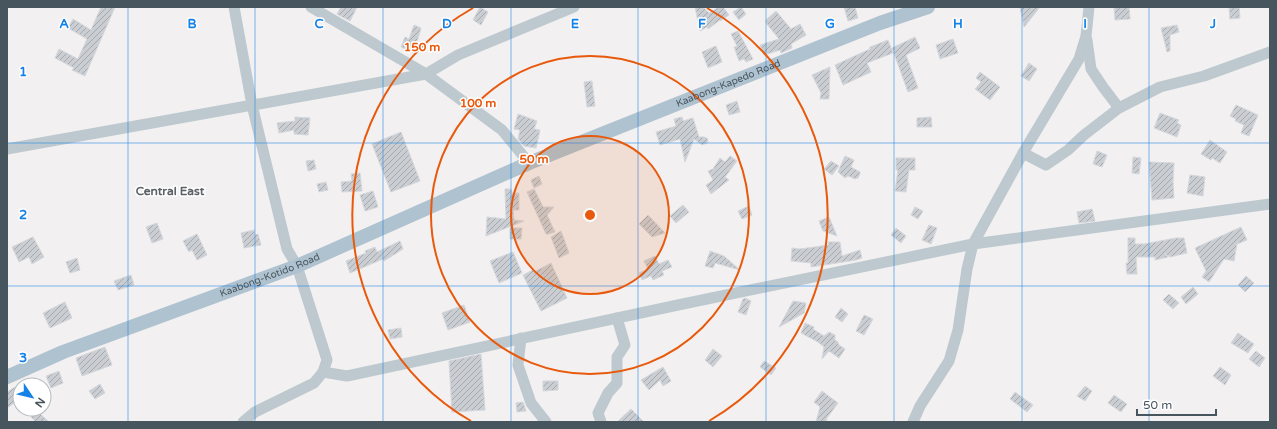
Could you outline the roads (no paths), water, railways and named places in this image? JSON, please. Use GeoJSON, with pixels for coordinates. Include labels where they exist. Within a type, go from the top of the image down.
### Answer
{"type":"FeatureCollection","features":[{"type":"Feature","properties":{"kind":"main road","name":"Kaabong-Kapedo Road"},"geometry":{"type":"LineString","coordinates":[[529,163],[880,23],[928,7]]}},
{"type":"Feature","properties":{"kind":"main road","name":"Kaabong-Kotido Road"},"geometry":{"type":"LineString","coordinates":[[7,377],[63,352],[297,266],[529,163]]}},
{"type":"Feature","properties":{"kind":"street"},"geometry":{"type":"LineString","coordinates":[[234,7],[252,105],[287,249],[297,266],[327,360],[323,372],[314,383],[255,412],[243,422]]}},
{"type":"Feature","properties":{"kind":"street"},"geometry":{"type":"LineString","coordinates":[[312,7],[426,74],[502,130],[529,163]]}},
{"type":"Feature","properties":{"kind":"street"},"geometry":{"type":"LineString","coordinates":[[7,149],[426,74],[458,55],[574,7]]}},
{"type":"Feature","properties":{"kind":"street"},"geometry":{"type":"LineString","coordinates":[[913,422],[920,406],[949,361],[958,330],[967,270],[973,244],[1079,59],[1086,36],[1089,7]]}},
{"type":"Feature","properties":{"kind":"street"},"geometry":{"type":"LineString","coordinates":[[1086,36],[1091,69],[1119,108]]}},
{"type":"Feature","properties":{"kind":"street"},"geometry":{"type":"LineString","coordinates":[[1024,153],[1046,165],[1068,150],[1084,135],[1119,108],[1160,87],[1204,76],[1270,52]]}},
{"type":"Feature","properties":{"kind":"street"},"geometry":{"type":"LineString","coordinates":[[323,372],[346,376],[973,244],[1270,204]]}},
{"type":"Feature","properties":{"kind":"street"},"geometry":{"type":"LineString","coordinates":[[601,422],[598,413],[608,393],[617,384],[617,357],[624,346],[617,318]]}},
{"type":"Feature","properties":{"kind":"street"},"geometry":{"type":"LineString","coordinates":[[521,338],[518,365],[531,403],[546,422]]}},
{"type":"Feature","properties":{"kind":"district","name":"Central East"},"geometry":{"type":"Point","coordinates":[170,191]}}]}
